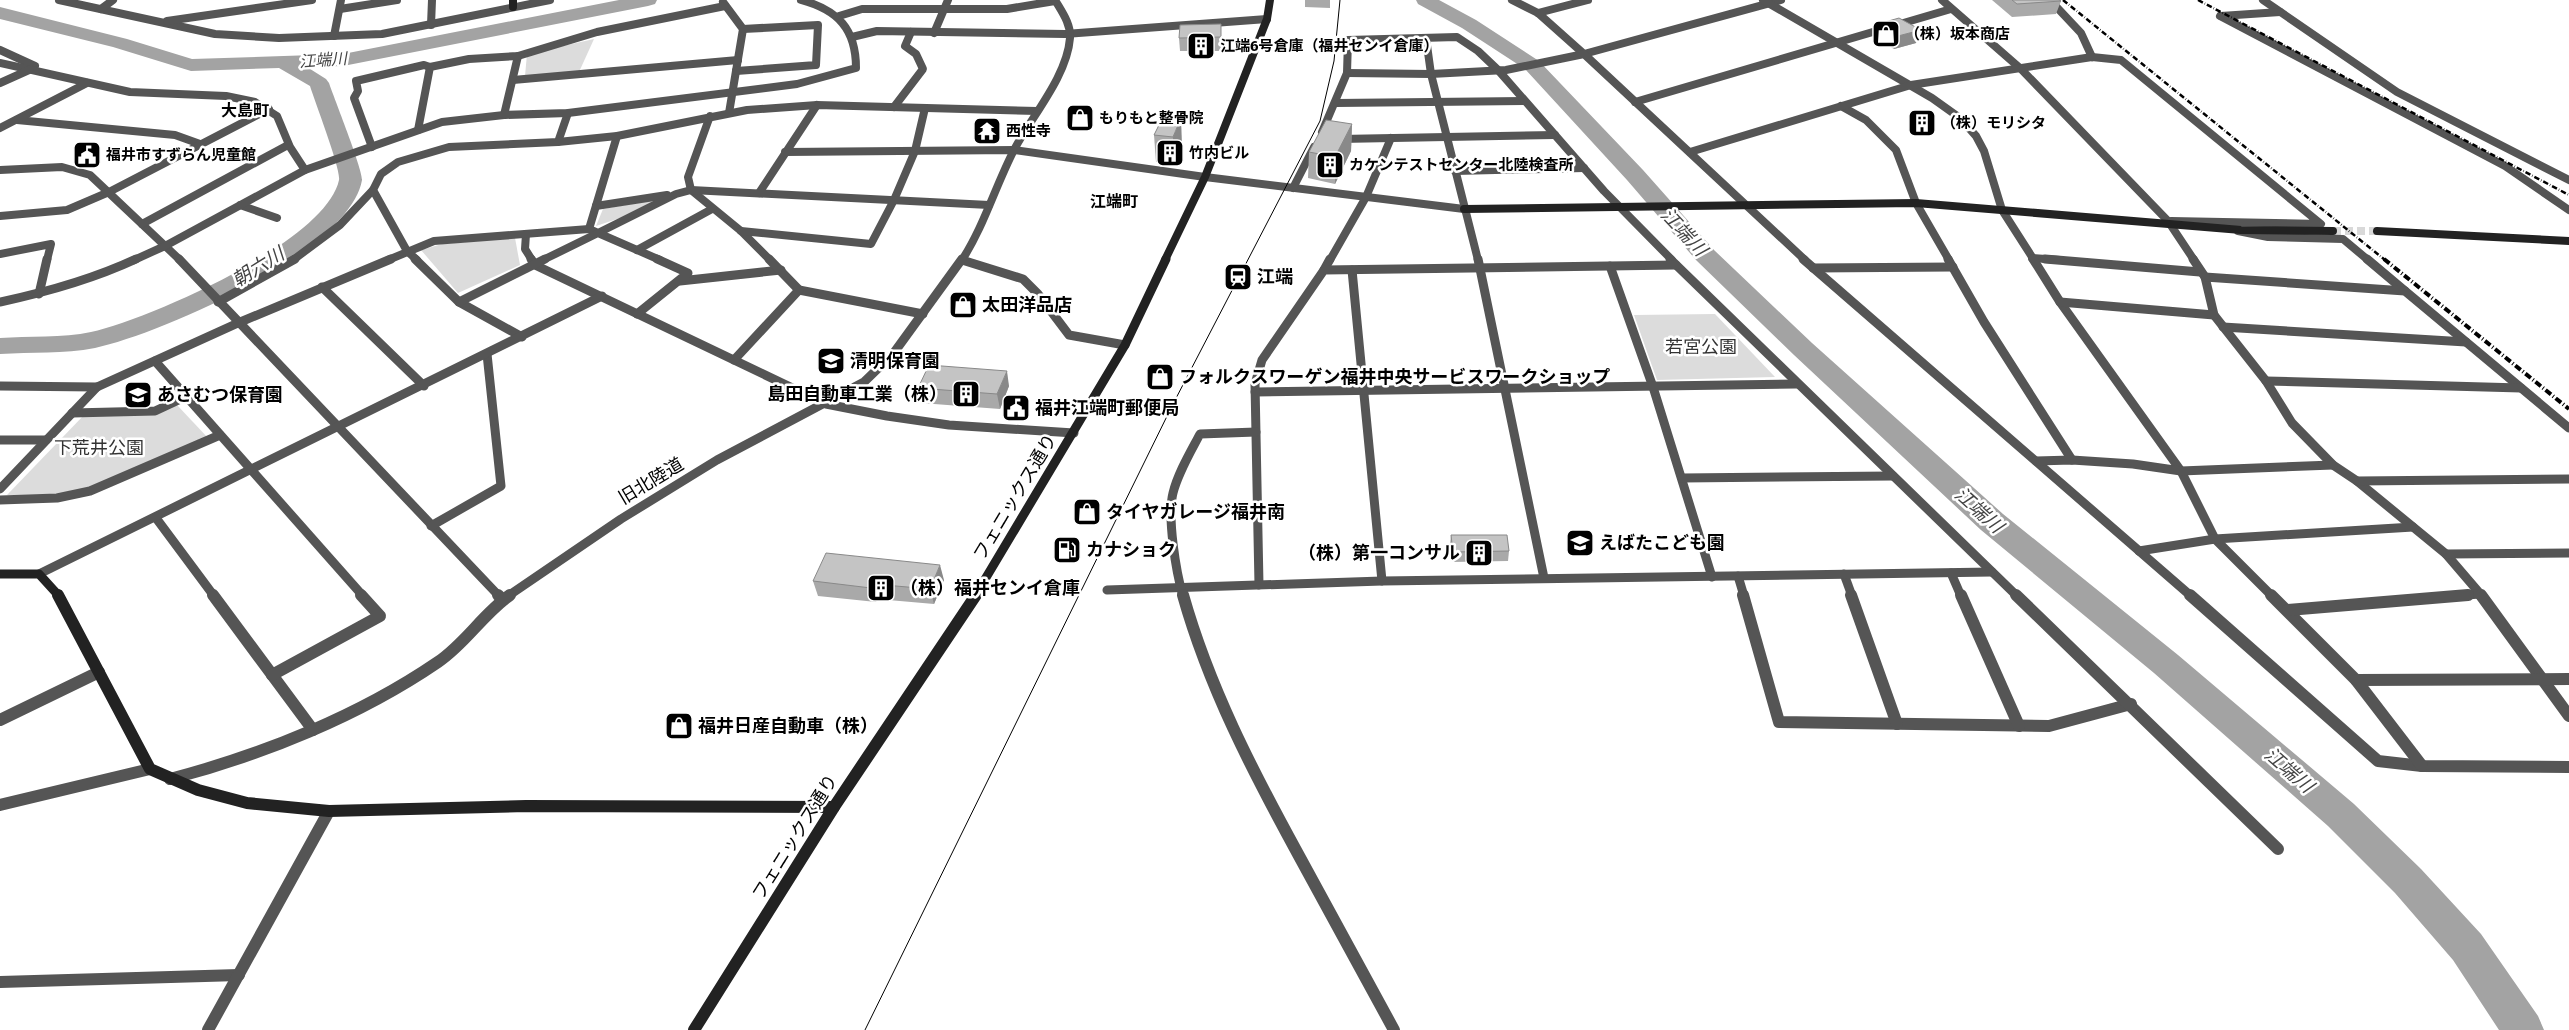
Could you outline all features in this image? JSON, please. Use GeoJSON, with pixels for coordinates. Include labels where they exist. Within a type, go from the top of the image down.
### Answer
{"type":"FeatureCollection","features":[{"type":"Feature","properties":{"kind":"street"},"geometry":{"type":"LineString","coordinates":[[59,0],[215,34],[248,37],[382,34],[431,25],[513,4],[550,0]]}},
{"type":"Feature","properties":{"kind":"street"},"geometry":{"type":"LineString","coordinates":[[101,9],[113,0]]}},
{"type":"Feature","properties":{"kind":"street"},"geometry":{"type":"LineString","coordinates":[[158,22],[312,0]]}},
{"type":"Feature","properties":{"kind":"street"},"geometry":{"type":"LineString","coordinates":[[334,36],[341,0]]}},
{"type":"Feature","properties":{"kind":"street"},"geometry":{"type":"LineString","coordinates":[[340,9],[397,0]]}},
{"type":"Feature","properties":{"kind":"street"},"geometry":{"type":"LineString","coordinates":[[431,25],[432,0]]}},
{"type":"Feature","properties":{"kind":"street"},"geometry":{"type":"LineString","coordinates":[[0,302],[39,294],[117,268],[165,246],[305,170],[442,122],[504,115],[568,113],[732,90],[797,84],[856,68],[852,37],[839,16],[810,2],[801,0]]}},
{"type":"Feature","properties":{"kind":"street"},"geometry":{"type":"LineString","coordinates":[[898,8],[902,0]]}},
{"type":"Feature","properties":{"kind":"street"},"geometry":{"type":"LineString","coordinates":[[934,33],[948,0]]}},
{"type":"Feature","properties":{"kind":"street"},"geometry":{"type":"LineString","coordinates":[[839,16],[862,9],[1007,9],[1055,0],[1069,25],[1070,33]]}},
{"type":"Feature","properties":{"kind":"street","name":"フェニックス通り"},"geometry":{"type":"LineString","coordinates":[[694,1030],[834,807],[969,606],[1125,345],[1205,177],[1267,20],[1270,0]]}},
{"type":"Feature","properties":{"kind":"street"},"geometry":{"type":"LineString","coordinates":[[1512,0],[1538,13],[1813,268],[2378,760],[2422,766],[2569,767]]}},
{"type":"Feature","properties":{"kind":"street"},"geometry":{"type":"LineString","coordinates":[[1538,13],[1588,0]]}},
{"type":"Feature","properties":{"kind":"street"},"geometry":{"type":"LineString","coordinates":[[1347,72],[1431,74],[1506,70],[1581,54],[1766,2],[1781,0]]}},
{"type":"Feature","properties":{"kind":"street"},"geometry":{"type":"LineString","coordinates":[[1942,0],[2021,69],[2169,223],[2202,275],[2214,315],[2266,381],[2292,423],[2333,465],[2357,481],[2446,554],[2480,594],[2569,716]]}},
{"type":"Feature","properties":{"kind":"street"},"geometry":{"type":"LineString","coordinates":[[2050,0],[2066,14],[2089,47],[2092,57]]}},
{"type":"Feature","properties":{"kind":"street"},"geometry":{"type":"LineString","coordinates":[[2263,0],[2397,92],[2569,180]]}},
{"type":"Feature","properties":{"kind":"street"},"geometry":{"type":"LineString","coordinates":[[372,147],[354,98],[358,91],[356,81],[424,65],[430,67],[469,59],[518,56],[597,32],[724,2],[743,29],[729,113]]}},
{"type":"Feature","properties":{"kind":"street"},"geometry":{"type":"LineString","coordinates":[[1766,2],[1910,85],[1960,118],[1976,136],[1984,151],[2002,210],[2060,302],[2181,472],[2215,539],[2356,680],[2422,766]]}},
{"type":"Feature","properties":{"kind":"street"},"geometry":{"type":"LineString","coordinates":[[1635,102],[1951,9]]}},
{"type":"Feature","properties":{"kind":"street"},"geometry":{"type":"LineString","coordinates":[[2280,12],[2220,16],[2504,166],[2569,210]]}},
{"type":"Feature","properties":{"kind":"street"},"geometry":{"type":"LineString","coordinates":[[852,37],[877,31],[1070,33],[1267,20]]}},
{"type":"Feature","properties":{"kind":"street"},"geometry":{"type":"LineString","coordinates":[[736,71],[816,66],[818,25],[743,29]]}},
{"type":"Feature","properties":{"kind":"street"},"geometry":{"type":"LineString","coordinates":[[894,107],[923,69],[916,54],[905,46],[911,32]]}},
{"type":"Feature","properties":{"kind":"street","name":"旧北陸道"},"geometry":{"type":"LineString","coordinates":[[170,779],[231,763],[313,730],[379,700],[440,661],[503,600],[621,518],[717,460],[826,404],[864,382],[893,354],[924,314],[978,234],[1014,150],[1038,112],[1060,70],[1070,33]]}},
{"type":"Feature","properties":{"kind":"street"},"geometry":{"type":"LineString","coordinates":[[1293,188],[1336,103],[1347,72],[1348,40],[1457,37],[1469,43],[1497,70],[1618,207],[1676,265],[1796,384],[2131,704],[2278,849]]}},
{"type":"Feature","properties":{"kind":"street"},"geometry":{"type":"LineString","coordinates":[[1426,38],[1431,74],[1480,267],[1544,578]]}},
{"type":"Feature","properties":{"kind":"street"},"geometry":{"type":"LineString","coordinates":[[0,50],[46,70]]}},
{"type":"Feature","properties":{"kind":"street"},"geometry":{"type":"LineString","coordinates":[[504,115],[518,56]]}},
{"type":"Feature","properties":{"kind":"street"},"geometry":{"type":"LineString","coordinates":[[1690,152],[1910,85],[2092,57],[2121,60],[2321,224],[2169,223]]}},
{"type":"Feature","properties":{"kind":"street"},"geometry":{"type":"LineString","coordinates":[[512,80],[738,60]]}},
{"type":"Feature","properties":{"kind":"street"},"geometry":{"type":"LineString","coordinates":[[0,63],[87,83],[149,94],[230,96],[269,108],[280,118],[288,145],[305,170]]}},
{"type":"Feature","properties":{"kind":"street"},"geometry":{"type":"LineString","coordinates":[[418,130],[430,67]]}},
{"type":"Feature","properties":{"kind":"street"},"geometry":{"type":"LineString","coordinates":[[0,83],[29,70]]}},
{"type":"Feature","properties":{"kind":"street"},"geometry":{"type":"LineString","coordinates":[[0,128],[87,83]]}},
{"type":"Feature","properties":{"kind":"street"},"geometry":{"type":"LineString","coordinates":[[1336,103],[1524,101]]}},
{"type":"Feature","properties":{"kind":"street"},"geometry":{"type":"LineString","coordinates":[[759,194],[817,105]]}},
{"type":"Feature","properties":{"kind":"street"},"geometry":{"type":"LineString","coordinates":[[217,300],[246,289],[306,253],[340,226],[373,190],[381,174],[398,162],[449,147],[558,142],[617,136],[729,113],[817,105],[1038,112]]}},
{"type":"Feature","properties":{"kind":"street"},"geometry":{"type":"LineString","coordinates":[[1842,106],[1866,120],[1896,150],[1916,203],[1984,322],[2072,460]]}},
{"type":"Feature","properties":{"kind":"street"},"geometry":{"type":"LineString","coordinates":[[0,216],[67,210],[109,192],[269,108]]}},
{"type":"Feature","properties":{"kind":"street"},"geometry":{"type":"LineString","coordinates":[[741,231],[871,244],[894,200],[915,151],[925,108]]}},
{"type":"Feature","properties":{"kind":"street"},"geometry":{"type":"LineString","coordinates":[[558,142],[568,113]]}},
{"type":"Feature","properties":{"kind":"street"},"geometry":{"type":"LineString","coordinates":[[710,116],[688,177],[691,190],[741,231],[799,290],[924,314]]}},
{"type":"Feature","properties":{"kind":"street"},"geometry":{"type":"LineString","coordinates":[[17,120],[174,135],[200,144]]}},
{"type":"Feature","properties":{"kind":"street"},"geometry":{"type":"LineString","coordinates":[[1319,139],[1555,135]]}},
{"type":"Feature","properties":{"kind":"street"},"geometry":{"type":"LineString","coordinates":[[589,229],[617,136]]}},
{"type":"Feature","properties":{"kind":"street"},"geometry":{"type":"LineString","coordinates":[[1259,585],[1255,384],[1262,360],[1324,270],[1366,197],[1391,138]]}},
{"type":"Feature","properties":{"kind":"street"},"geometry":{"type":"LineString","coordinates":[[142,224],[288,145]]}},
{"type":"Feature","properties":{"kind":"street"},"geometry":{"type":"LineString","coordinates":[[785,152],[1014,150],[1205,177],[1464,208],[1916,203],[2230,229],[2333,231]]}},
{"type":"Feature","properties":{"kind":"street"},"geometry":{"type":"LineString","coordinates":[[0,170],[62,167],[80,170],[90,175],[201,280],[238,323],[503,600]]}},
{"type":"Feature","properties":{"kind":"street"},"geometry":{"type":"LineString","coordinates":[[1455,171],[1584,168]]}},
{"type":"Feature","properties":{"kind":"street"},"geometry":{"type":"LineString","coordinates":[[373,190],[407,251],[459,302],[522,337]]}},
{"type":"Feature","properties":{"kind":"street"},"geometry":{"type":"LineString","coordinates":[[459,302],[598,233],[691,190],[989,205]]}},
{"type":"Feature","properties":{"kind":"street"},"geometry":{"type":"LineString","coordinates":[[596,206],[680,194]]}},
{"type":"Feature","properties":{"kind":"street"},"geometry":{"type":"LineString","coordinates":[[240,205],[277,218]]}},
{"type":"Feature","properties":{"kind":"street"},"geometry":{"type":"LineString","coordinates":[[637,250],[712,209]]}},
{"type":"Feature","properties":{"kind":"street"},"geometry":{"type":"LineString","coordinates":[[0,489],[97,387],[238,323],[434,241],[589,229],[688,273],[637,314]]}},
{"type":"Feature","properties":{"kind":"street"},"geometry":{"type":"LineString","coordinates":[[2230,229],[2268,237],[2343,239],[2569,428]]}},
{"type":"Feature","properties":{"kind":"street"},"geometry":{"type":"LineString","coordinates":[[2377,231],[2569,241]]}},
{"type":"Feature","properties":{"kind":"street"},"geometry":{"type":"LineString","coordinates":[[526,234],[525,249],[535,265],[826,404],[871,415],[1005,432],[1074,433]]}},
{"type":"Feature","properties":{"kind":"street"},"geometry":{"type":"LineString","coordinates":[[0,254],[52,244],[39,294]]}},
{"type":"Feature","properties":{"kind":"street"},"geometry":{"type":"LineString","coordinates":[[2032,258],[2202,275],[2405,291]]}},
{"type":"Feature","properties":{"kind":"street"},"geometry":{"type":"LineString","coordinates":[[962,260],[1023,279],[1038,294],[1068,335],[1125,345]]}},
{"type":"Feature","properties":{"kind":"street"},"geometry":{"type":"LineString","coordinates":[[1324,270],[1676,265]]}},
{"type":"Feature","properties":{"kind":"street"},"geometry":{"type":"LineString","coordinates":[[1610,266],[1653,387],[1712,577]]}},
{"type":"Feature","properties":{"kind":"street"},"geometry":{"type":"LineString","coordinates":[[1813,268],[1953,267]]}},
{"type":"Feature","properties":{"kind":"street"},"geometry":{"type":"LineString","coordinates":[[679,281],[781,270]]}},
{"type":"Feature","properties":{"kind":"street"},"geometry":{"type":"LineString","coordinates":[[1352,270],[1382,581]]}},
{"type":"Feature","properties":{"kind":"street"},"geometry":{"type":"LineString","coordinates":[[322,287],[424,386]]}},
{"type":"Feature","properties":{"kind":"street"},"geometry":{"type":"LineString","coordinates":[[734,360],[799,290]]}},
{"type":"Feature","properties":{"kind":"street"},"geometry":{"type":"LineString","coordinates":[[0,574],[39,574],[424,386],[602,296]]}},
{"type":"Feature","properties":{"kind":"street"},"geometry":{"type":"LineString","coordinates":[[2060,302],[2214,315]]}},
{"type":"Feature","properties":{"kind":"street"},"geometry":{"type":"LineString","coordinates":[[2223,327],[2466,342]]}},
{"type":"Feature","properties":{"kind":"street"},"geometry":{"type":"LineString","coordinates":[[431,526],[501,486],[487,354]]}},
{"type":"Feature","properties":{"kind":"street"},"geometry":{"type":"LineString","coordinates":[[155,361],[380,616],[272,675]]}},
{"type":"Feature","properties":{"kind":"street"},"geometry":{"type":"LineString","coordinates":[[2266,381],[2521,388]]}},
{"type":"Feature","properties":{"kind":"street"},"geometry":{"type":"LineString","coordinates":[[1255,392],[1796,384]]}},
{"type":"Feature","properties":{"kind":"street"},"geometry":{"type":"LineString","coordinates":[[0,386],[97,387]]}},
{"type":"Feature","properties":{"kind":"street"},"geometry":{"type":"LineString","coordinates":[[72,413],[145,412],[155,410],[185,397]]}},
{"type":"Feature","properties":{"kind":"street"},"geometry":{"type":"LineString","coordinates":[[1256,432],[1200,434],[1172,498],[1174,539],[1182,588],[1202,663],[1266,794],[1394,1030]]}},
{"type":"Feature","properties":{"kind":"street"},"geometry":{"type":"LineString","coordinates":[[0,500],[69,498],[90,491],[220,435]]}},
{"type":"Feature","properties":{"kind":"street"},"geometry":{"type":"LineString","coordinates":[[0,440],[46,440]]}},
{"type":"Feature","properties":{"kind":"street"},"geometry":{"type":"LineString","coordinates":[[2036,461],[2072,460],[2133,464],[2181,472],[2333,465]]}},
{"type":"Feature","properties":{"kind":"street"},"geometry":{"type":"LineString","coordinates":[[1682,478],[1893,476]]}},
{"type":"Feature","properties":{"kind":"street"},"geometry":{"type":"LineString","coordinates":[[2357,481],[2569,479]]}},
{"type":"Feature","properties":{"kind":"street"},"geometry":{"type":"LineString","coordinates":[[156,518],[313,730]]}},
{"type":"Feature","properties":{"kind":"street"},"geometry":{"type":"LineString","coordinates":[[2139,551],[2215,539],[2413,527]]}},
{"type":"Feature","properties":{"kind":"street"},"geometry":{"type":"LineString","coordinates":[[2446,554],[2569,552]]}},
{"type":"Feature","properties":{"kind":"street"},"geometry":{"type":"LineString","coordinates":[[1107,590],[1382,581],[1992,572]]}},
{"type":"Feature","properties":{"kind":"street"},"geometry":{"type":"LineString","coordinates":[[1951,573],[2019,726]]}},
{"type":"Feature","properties":{"kind":"street"},"geometry":{"type":"LineString","coordinates":[[39,574],[60,597],[150,770]]}},
{"type":"Feature","properties":{"kind":"street"},"geometry":{"type":"LineString","coordinates":[[1844,574],[1897,724]]}},
{"type":"Feature","properties":{"kind":"street"},"geometry":{"type":"LineString","coordinates":[[1738,576],[1778,722],[2049,726],[2131,704]]}},
{"type":"Feature","properties":{"kind":"street"},"geometry":{"type":"LineString","coordinates":[[2288,610],[2480,594]]}},
{"type":"Feature","properties":{"kind":"street"},"geometry":{"type":"LineString","coordinates":[[0,720],[99,672]]}},
{"type":"Feature","properties":{"kind":"street"},"geometry":{"type":"LineString","coordinates":[[2356,680],[2569,680]]}},
{"type":"Feature","properties":{"kind":"street"},"geometry":{"type":"LineString","coordinates":[[0,805],[150,770],[198,790],[247,803],[329,811],[526,806],[834,807]]}},
{"type":"Feature","properties":{"kind":"street"},"geometry":{"type":"LineString","coordinates":[[208,1030],[329,811]]}},
{"type":"Feature","properties":{"kind":"street"},"geometry":{"type":"LineString","coordinates":[[0,982],[239,975]]}},
{"type":"Feature","properties":{"kind":"green space"},"geometry":{"type":"Polygon","coordinates":[[[594,39],[579,72],[525,76],[527,54],[594,39]]]}},
{"type":"Feature","properties":{"kind":"green space"},"geometry":{"type":"Polygon","coordinates":[[[666,198],[632,214],[596,226],[603,209],[666,198]]]}},
{"type":"Feature","properties":{"kind":"green space"},"geometry":{"type":"Polygon","coordinates":[[[515,238],[520,265],[458,293],[421,250],[442,244],[515,238]]]}},
{"type":"Feature","properties":{"kind":"green space","name":"若宮公園"},"geometry":{"type":"Polygon","coordinates":[[[1715,314],[1775,377],[1657,380],[1634,315],[1715,314]]]}},
{"type":"Feature","properties":{"kind":"green space","name":"下荒井公園"},"geometry":{"type":"Polygon","coordinates":[[[177,405],[208,438],[87,489],[62,496],[7,495],[85,414],[177,405]]]}},
{"type":"Feature","properties":{"kind":"building"},"geometry":{"type":"Polygon","coordinates":[[[2012,0],[2059,0],[2061,1],[2017,4],[2012,0]]]}},
{"type":"Feature","properties":{"kind":"building"},"geometry":{"type":"Polygon","coordinates":[[[1899,18],[1921,30],[1898,36],[1878,24],[1899,18]]]}},
{"type":"Feature","properties":{"kind":"building"},"geometry":{"type":"Polygon","coordinates":[[[1221,24],[1221,37],[1179,38],[1180,25],[1221,24]]]}},
{"type":"Feature","properties":{"kind":"building"},"geometry":{"type":"Polygon","coordinates":[[[1163,117],[1181,118],[1173,137],[1154,135],[1163,117]]]}},
{"type":"Feature","properties":{"kind":"building"},"geometry":{"type":"Polygon","coordinates":[[[1326,120],[1352,124],[1335,157],[1309,152],[1326,120]]]}},
{"type":"Feature","properties":{"kind":"building"},"geometry":{"type":"Polygon","coordinates":[[[929,365],[1007,371],[997,394],[918,388],[929,365]]]}},
{"type":"Feature","properties":{"kind":"building"},"geometry":{"type":"Polygon","coordinates":[[[1451,535],[1507,535],[1509,551],[1453,552],[1451,535]]]}},
{"type":"Feature","properties":{"kind":"building"},"geometry":{"type":"Polygon","coordinates":[[[826,553],[940,565],[930,589],[873,584],[871,588],[813,581],[826,553]]]}},
{"type":"Feature","properties":{"kind":"waterway","name":"江端川"},"geometry":{"type":"LineString","coordinates":[[0,13],[120,43],[191,65],[343,60],[648,0]]}},
{"type":"Feature","properties":{"kind":"waterway","name":"江端川"},"geometry":{"type":"LineString","coordinates":[[1425,0],[1469,24],[1532,65],[1635,175],[1705,255],[1803,349],[1992,522],[2166,664],[2341,815],[2408,881],[2467,947],[2523,1030]]}},
{"type":"Feature","properties":{"kind":"waterway","name":"朝六川"},"geometry":{"type":"LineString","coordinates":[[0,346],[93,340],[182,310],[255,272],[321,226],[346,197],[351,177],[319,83],[283,62]]}},
{"type":"Feature","properties":{"kind":"tunnel"},"geometry":{"type":"LineString","coordinates":[[2333,231],[2377,231]]}},
{"type":"Feature","properties":{"kind":"tram line"},"geometry":{"type":"LineString","coordinates":[[865,1030],[1173,404],[1320,121],[1334,61],[1340,0]]}},
{"type":"Feature","properties":{"kind":"railway"},"geometry":{"type":"LineString","coordinates":[[2063,0],[2385,260]]}},
{"type":"Feature","properties":{"kind":"railway"},"geometry":{"type":"LineString","coordinates":[[2198,0],[2569,195]]}},
{"type":"Feature","properties":{"kind":"railway"},"geometry":{"type":"LineString","coordinates":[[2384,259],[2569,409]]}},
{"type":"Feature","properties":{"kind":"place","name":"（株）坂本商店"},"geometry":{"type":"Point","coordinates":[1886,34]}},
{"type":"Feature","properties":{"kind":"place","name":"江端6号倉庫（福井センイ倉庫）"},"geometry":{"type":"Point","coordinates":[1201,46]}},
{"type":"Feature","properties":{"kind":"place","name":"もりもと整骨院"},"geometry":{"type":"Point","coordinates":[1080,118]}},
{"type":"Feature","properties":{"kind":"place","name":"（株）モリシタ"},"geometry":{"type":"Point","coordinates":[1922,123]}},
{"type":"Feature","properties":{"kind":"place","name":"西性寺"},"geometry":{"type":"Point","coordinates":[987,131]}},
{"type":"Feature","properties":{"kind":"place","name":"竹内ビル"},"geometry":{"type":"Point","coordinates":[1170,153]}},
{"type":"Feature","properties":{"kind":"place","name":"福井市すずらん児童館"},"geometry":{"type":"Point","coordinates":[87,155]}},
{"type":"Feature","properties":{"kind":"place","name":"カケンテストセンター北陸検査所"},"geometry":{"type":"Point","coordinates":[1330,165]}},
{"type":"Feature","properties":{"kind":"place","name":"江端"},"geometry":{"type":"Point","coordinates":[1238,277]}},
{"type":"Feature","properties":{"kind":"place","name":"太田洋品店"},"geometry":{"type":"Point","coordinates":[963,305]}},
{"type":"Feature","properties":{"kind":"place","name":"清明保育園"},"geometry":{"type":"Point","coordinates":[831,361]}},
{"type":"Feature","properties":{"kind":"place","name":"フォルクスワーゲン福井中央サービスワークショップ"},"geometry":{"type":"Point","coordinates":[1160,377]}},
{"type":"Feature","properties":{"kind":"place","name":"島田自動車工業（株）"},"geometry":{"type":"Point","coordinates":[966,394]}},
{"type":"Feature","properties":{"kind":"place","name":"あさむつ保育園"},"geometry":{"type":"Point","coordinates":[138,395]}},
{"type":"Feature","properties":{"kind":"place","name":"福井江端町郵便局"},"geometry":{"type":"Point","coordinates":[1016,408]}},
{"type":"Feature","properties":{"kind":"place","name":"タイヤガレージ福井南"},"geometry":{"type":"Point","coordinates":[1087,512]}},
{"type":"Feature","properties":{"kind":"place","name":"えばたこども園"},"geometry":{"type":"Point","coordinates":[1580,543]}},
{"type":"Feature","properties":{"kind":"place","name":"カナショク"},"geometry":{"type":"Point","coordinates":[1067,550]}},
{"type":"Feature","properties":{"kind":"place","name":"（株）第一コンサル"},"geometry":{"type":"Point","coordinates":[1479,553]}},
{"type":"Feature","properties":{"kind":"place","name":"（株）福井センイ倉庫"},"geometry":{"type":"Point","coordinates":[881,588]}},
{"type":"Feature","properties":{"kind":"place","name":"福井日産自動車（株）"},"geometry":{"type":"Point","coordinates":[679,726]}},
{"type":"Feature","properties":{"kind":"district","name":"大島町"},"geometry":{"type":"Point","coordinates":[245,110]}},
{"type":"Feature","properties":{"kind":"district","name":"江端町"},"geometry":{"type":"Point","coordinates":[1114,201]}}]}
